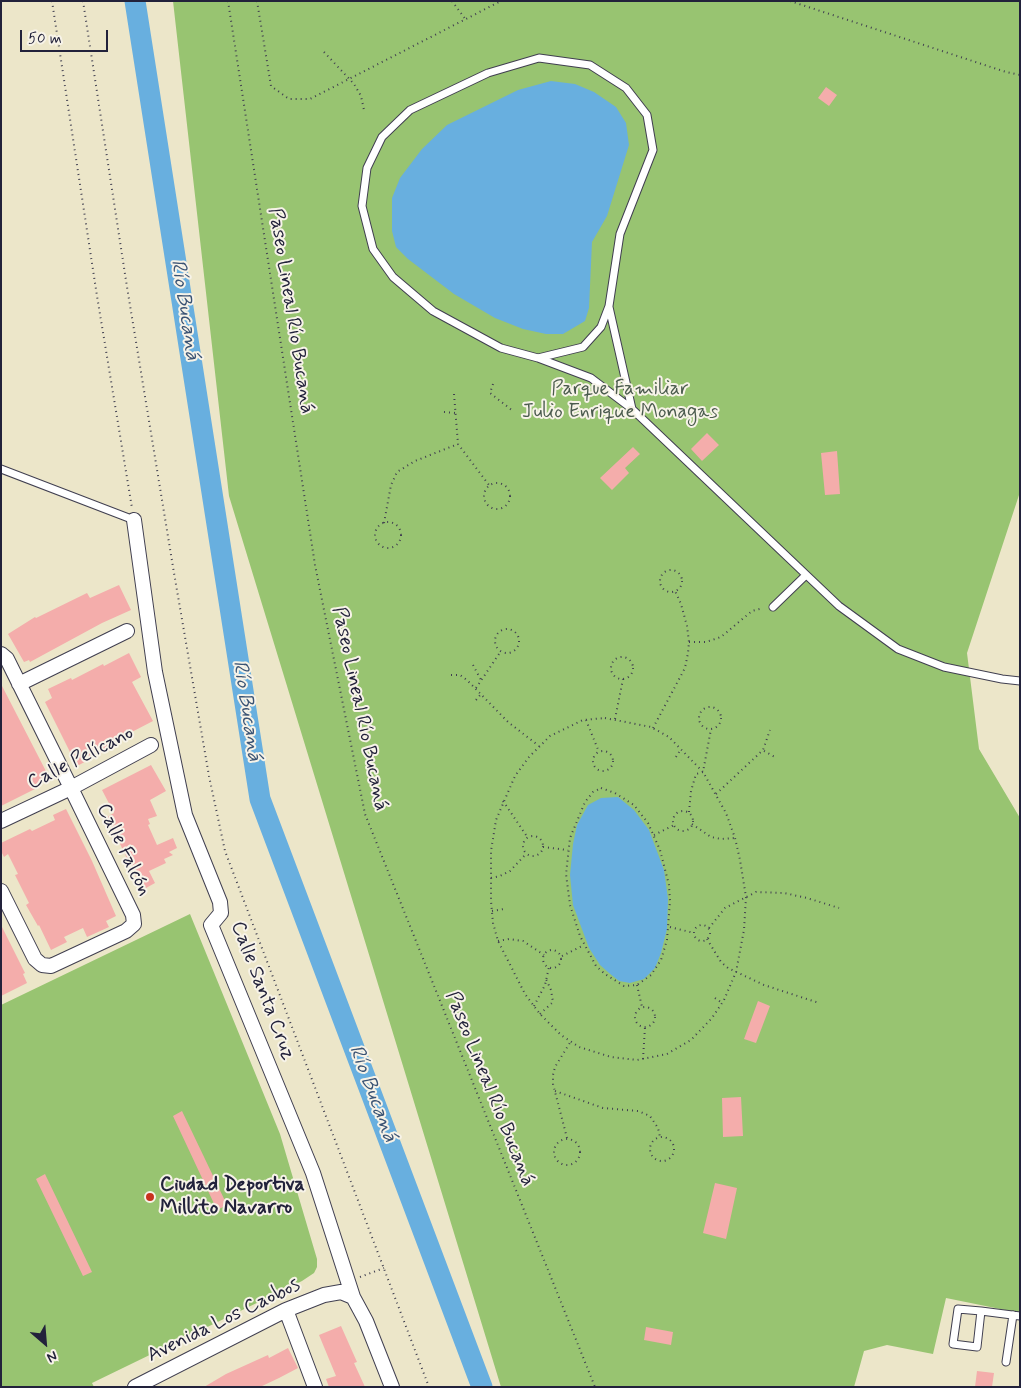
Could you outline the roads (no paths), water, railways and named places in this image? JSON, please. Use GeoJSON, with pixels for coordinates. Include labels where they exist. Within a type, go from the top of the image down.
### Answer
{"type":"FeatureCollection","features":[{"type":"Feature","properties":{"kind":"street","name":"Calle Santa Cruz"},"geometry":{"type":"LineString","coordinates":[[134,520],[155,672],[185,816],[220,902],[221,913],[211,925],[313,1172],[353,1297]]}},
{"type":"Feature","properties":{"kind":"street"},"geometry":{"type":"LineString","coordinates":[[19,684],[127,631]]}},
{"type":"Feature","properties":{"kind":"street"},"geometry":{"type":"LineString","coordinates":[[1,654],[7,659],[71,788]]}},
{"type":"Feature","properties":{"kind":"street","name":"Calle Pelícano"},"geometry":{"type":"LineString","coordinates":[[1,821],[71,788],[151,744]]}},
{"type":"Feature","properties":{"kind":"street","name":"Calle Falcón"},"geometry":{"type":"LineString","coordinates":[[1,891],[35,959],[42,965],[51,966],[126,931],[134,924],[132,915],[71,788]]}},
{"type":"Feature","properties":{"kind":"street","name":"Avenida Los Caobos"},"geometry":{"type":"LineString","coordinates":[[135,1387],[286,1310],[324,1295],[342,1292],[353,1297]]}},
{"type":"Feature","properties":{"kind":"street"},"geometry":{"type":"LineString","coordinates":[[353,1297],[366,1321],[392,1387]]}},
{"type":"Feature","properties":{"kind":"street"},"geometry":{"type":"LineString","coordinates":[[286,1310],[312,1385]]}},
{"type":"Feature","properties":{"kind":"lane"},"geometry":{"type":"LineString","coordinates":[[538,358],[583,347],[601,327],[609,306],[620,234],[653,150],[647,115],[626,88],[590,65],[538,58],[488,73],[410,110],[382,137],[367,168],[362,206],[373,249],[393,278],[434,310],[501,348],[538,358],[590,378],[632,409],[839,606],[898,649],[944,667],[1020,681]]}},
{"type":"Feature","properties":{"kind":"lane"},"geometry":{"type":"LineString","coordinates":[[609,306],[632,409]]}},
{"type":"Feature","properties":{"kind":"lane"},"geometry":{"type":"LineString","coordinates":[[1,469],[134,520]]}},
{"type":"Feature","properties":{"kind":"lane"},"geometry":{"type":"LineString","coordinates":[[773,607],[806,575]]}},
{"type":"Feature","properties":{"kind":"lane"},"geometry":{"type":"LineString","coordinates":[[981,1311],[976,1347],[953,1344],[958,1309],[981,1311],[1016,1316],[1006,1362]]}},
{"type":"Feature","properties":{"kind":"water"},"geometry":{"type":"Polygon","coordinates":[[[551,81],[575,84],[594,92],[616,107],[626,123],[629,145],[607,216],[592,242],[589,308],[585,321],[563,334],[546,334],[523,329],[495,318],[454,294],[408,259],[396,247],[392,231],[392,198],[400,178],[422,149],[447,125],[518,90],[551,81]]]}},
{"type":"Feature","properties":{"kind":"water"},"geometry":{"type":"Polygon","coordinates":[[[618,797],[634,810],[649,830],[664,870],[668,899],[667,929],[655,968],[644,979],[630,983],[619,981],[609,973],[600,965],[589,948],[573,905],[570,875],[577,825],[588,805],[601,798],[618,797]]]}},
{"type":"Feature","properties":{"kind":"waterway","name":"Río Bucaná"},"geometry":{"type":"LineString","coordinates":[[135,1],[260,799],[482,1387]]}},
{"type":"Feature","properties":{"kind":"place","name":"Ciudad Deportiva Millito Navarro"},"geometry":{"type":"Point","coordinates":[150,1197]}},
{"type":"Feature","properties":{"kind":"park label","name":"Parque Familiar Julio Enrique Monagas"},"geometry":{"type":"Point","coordinates":[620,402]}}]}
